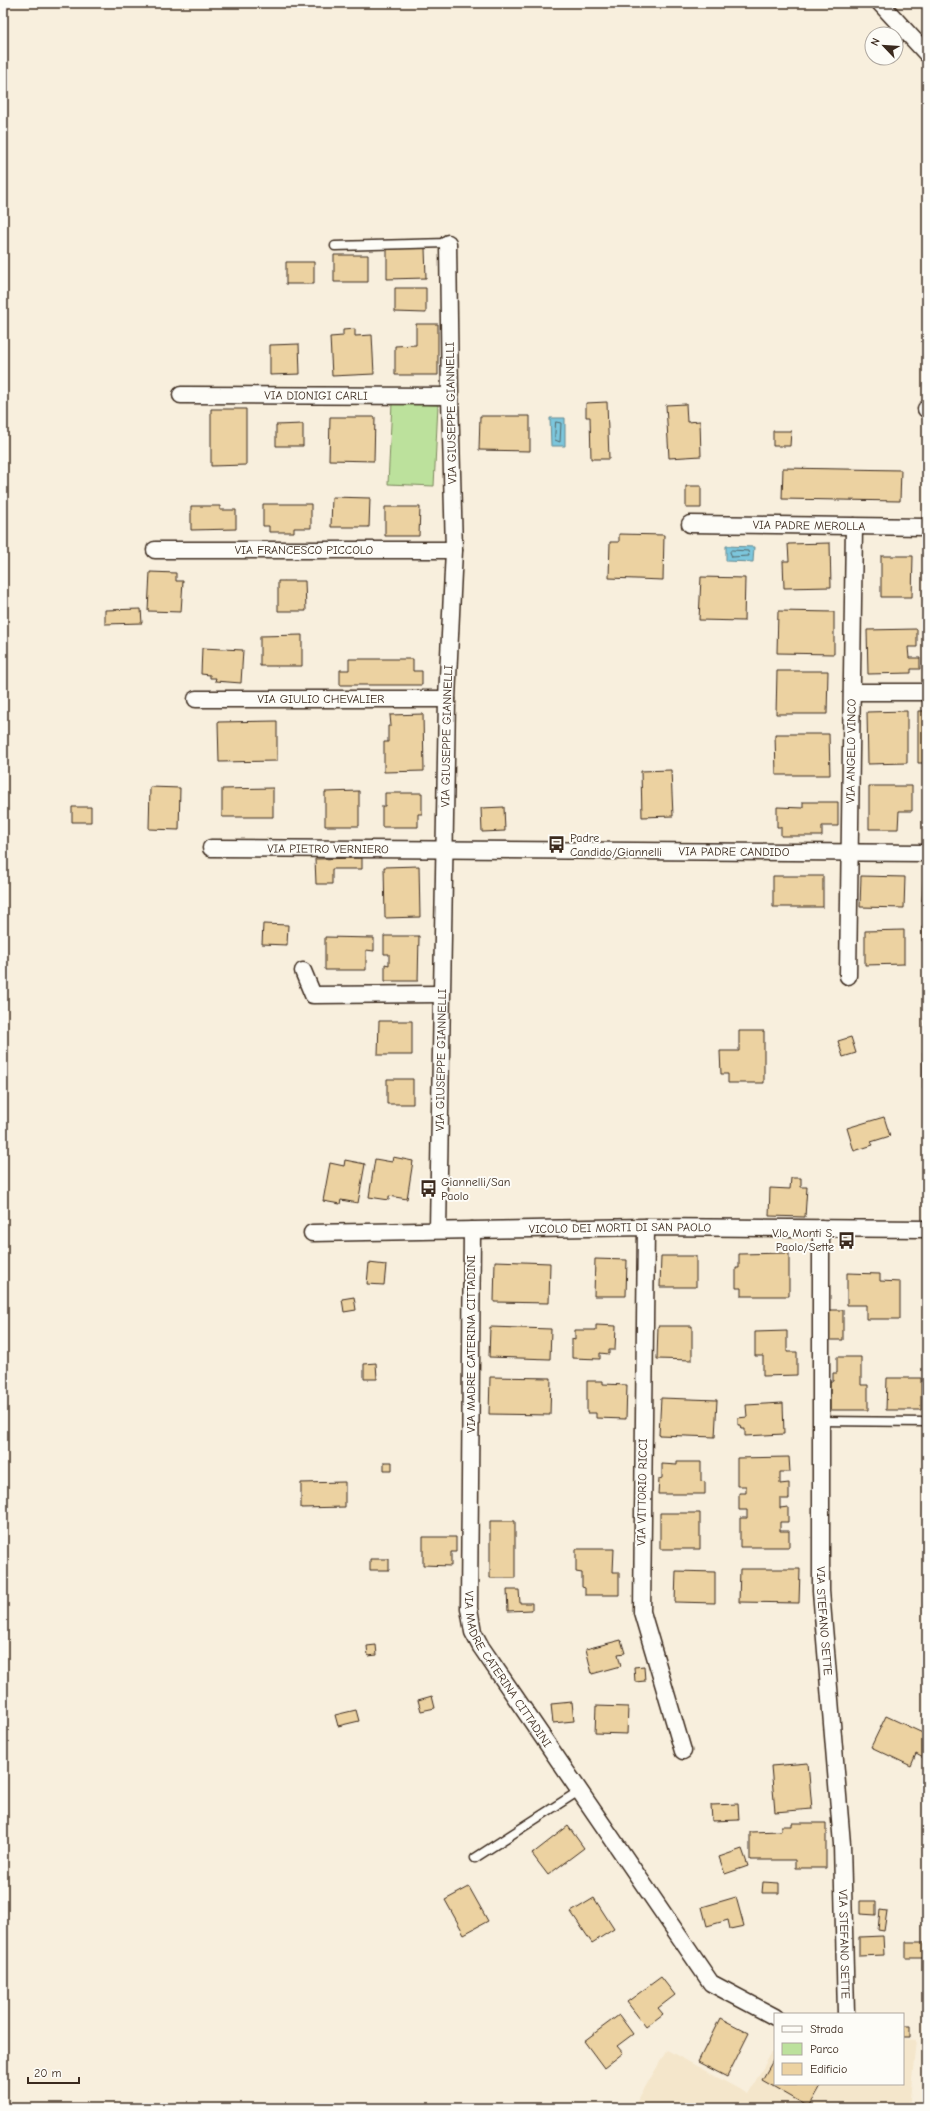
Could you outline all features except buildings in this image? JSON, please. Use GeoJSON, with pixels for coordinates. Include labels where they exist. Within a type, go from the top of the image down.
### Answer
{"type":"FeatureCollection","features":[{"type":"Feature","properties":{"kind":"street"},"geometry":{"type":"LineString","coordinates":[[880,3],[927,54]]}},
{"type":"Feature","properties":{"kind":"street","name":"VIA GIUSEPPE GIANNELLI"},"geometry":{"type":"LineString","coordinates":[[438,1230],[446,850],[447,699],[454,550],[448,243]]}},
{"type":"Feature","properties":{"kind":"street","name":"VIA DIONIGI CARLI"},"geometry":{"type":"LineString","coordinates":[[182,395],[450,396]]}},
{"type":"Feature","properties":{"kind":"street","name":"VIA PADRE MEROLLA"},"geometry":{"type":"LineString","coordinates":[[690,524],[927,527]]}},
{"type":"Feature","properties":{"kind":"street","name":"VIA ANGELO VINCO"},"geometry":{"type":"LineString","coordinates":[[848,976],[848,853],[854,526]]}},
{"type":"Feature","properties":{"kind":"street","name":"VIA FRANCESCO PICCOLO"},"geometry":{"type":"LineString","coordinates":[[155,550],[454,550]]}},
{"type":"Feature","properties":{"kind":"street"},"geometry":{"type":"LineString","coordinates":[[852,692],[927,692]]}},
{"type":"Feature","properties":{"kind":"street","name":"VIA GIULIO CHEVALIER"},"geometry":{"type":"LineString","coordinates":[[196,700],[447,699]]}},
{"type":"Feature","properties":{"kind":"street","name":"VIA PIETRO VERNIERO"},"geometry":{"type":"LineString","coordinates":[[211,848],[446,850]]}},
{"type":"Feature","properties":{"kind":"street","name":"VIA PADRE CANDIDO"},"geometry":{"type":"LineString","coordinates":[[446,850],[927,853]]}},
{"type":"Feature","properties":{"kind":"street"},"geometry":{"type":"LineString","coordinates":[[303,971],[313,995],[442,994]]}},
{"type":"Feature","properties":{"kind":"street","name":"VICOLO DEI MORTI DI SAN PAOLO"},"geometry":{"type":"LineString","coordinates":[[312,1233],[646,1227],[927,1228]]}},
{"type":"Feature","properties":{"kind":"street","name":"VIA VITTORIO RICCI"},"geometry":{"type":"LineString","coordinates":[[646,1227],[642,1612],[683,1751]]}},
{"type":"Feature","properties":{"kind":"street","name":"VIA STEFANO SETTE"},"geometry":{"type":"LineString","coordinates":[[821,1228],[821,1591],[842,1844],[846,2013]]}},
{"type":"Feature","properties":{"kind":"street","name":"VIA MADRE CATERINA CITTADINI"},"geometry":{"type":"LineString","coordinates":[[472,1230],[469,1608],[473,1632],[481,1647],[711,1984],[774,2016]]}},
{"type":"Feature","properties":{"kind":"lane"},"geometry":{"type":"LineString","coordinates":[[335,246],[448,243]]}},
{"type":"Feature","properties":{"kind":"lane"},"geometry":{"type":"LineString","coordinates":[[821,1421],[927,1422]]}},
{"type":"Feature","properties":{"kind":"lane"},"geometry":{"type":"LineString","coordinates":[[475,1858],[580,1791]]}},
{"type":"Feature","properties":{"kind":"shaded area"},"geometry":{"type":"Polygon","coordinates":[[[904,2039],[916,2040],[909,2108],[633,2108],[667,2050],[748,2094],[774,2049],[774,2085],[904,2085],[904,2039]]]}},
{"type":"Feature","properties":{"kind":"green space"},"geometry":{"type":"Polygon","coordinates":[[[392,403],[438,405],[434,486],[388,484],[392,403]]]}},
{"type":"Feature","properties":{"kind":"water"},"geometry":{"type":"Polygon","coordinates":[[[550,418],[565,418],[565,446],[551,446],[550,418]]]}},
{"type":"Feature","properties":{"kind":"water"},"geometry":{"type":"Polygon","coordinates":[[[726,546],[754,547],[753,562],[726,561],[726,546]]]}},
{"type":"Feature","properties":{"kind":"place","name":"Padre Candido/Giannelli"},"geometry":{"type":"Point","coordinates":[557,845]}},
{"type":"Feature","properties":{"kind":"place","name":"Giannelli/San Paolo"},"geometry":{"type":"Point","coordinates":[428,1189]}},
{"type":"Feature","properties":{"kind":"place","name":"V.lo Monti S. Paolo/Sette"},"geometry":{"type":"Point","coordinates":[847,1240]}}]}
